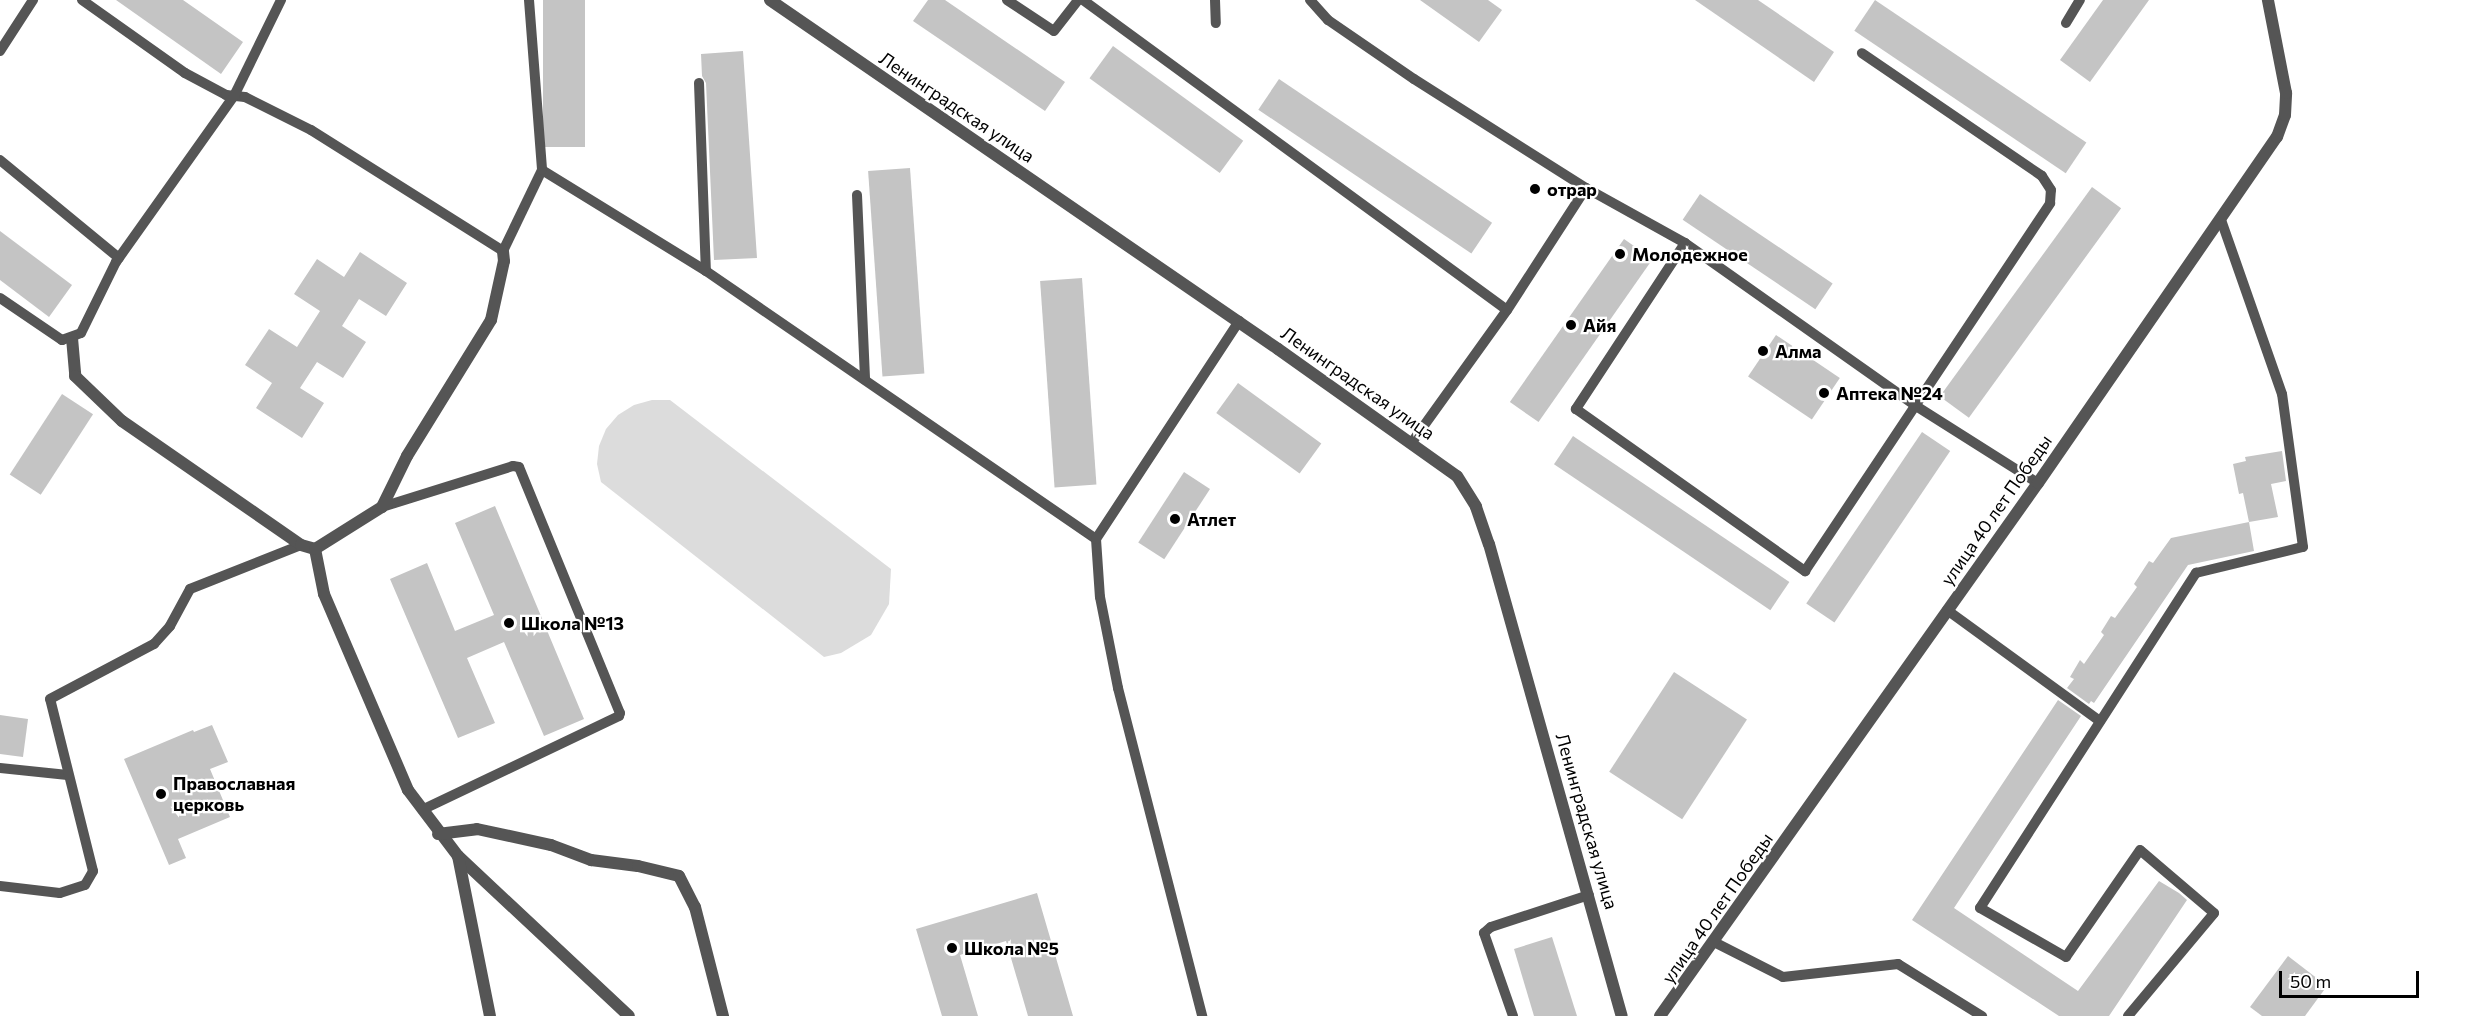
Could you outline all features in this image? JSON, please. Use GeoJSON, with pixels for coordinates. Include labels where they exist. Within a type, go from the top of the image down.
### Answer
{"type":"FeatureCollection","features":[{"type":"Feature","properties":{"kind":"street","name":"улица 40 лет Победы"},"geometry":{"type":"LineString","coordinates":[[1660,1016],[2038,483],[2277,136],[2285,116],[2283,66],[2268,0]]}},
{"type":"Feature","properties":{"kind":"street","name":"Ленинградская улица"},"geometry":{"type":"LineString","coordinates":[[776,2],[1239,321],[1457,476],[1476,507],[1504,593],[1622,1016]]}},
{"type":"Feature","properties":{"kind":"street"},"geometry":{"type":"LineString","coordinates":[[72,338],[75,376],[122,421],[301,545],[315,549],[382,507],[408,456],[491,320],[504,261],[503,251]]}},
{"type":"Feature","properties":{"kind":"street"},"geometry":{"type":"LineString","coordinates":[[315,549],[324,594],[408,790],[438,834],[458,856],[629,1016]]}},
{"type":"Feature","properties":{"kind":"street"},"geometry":{"type":"LineString","coordinates":[[438,834],[477,829],[551,845],[591,860],[638,866],[679,876],[695,907],[723,1016]]}},
{"type":"Feature","properties":{"kind":"street"},"geometry":{"type":"LineString","coordinates":[[458,856],[490,1016]]}},
{"type":"Feature","properties":{"kind":"lane"},"geometry":{"type":"LineString","coordinates":[[82,0],[185,73],[226,95],[245,97],[311,130],[503,251],[542,170],[529,0]]}},
{"type":"Feature","properties":{"kind":"lane"},"geometry":{"type":"LineString","coordinates":[[0,298],[62,340],[81,333],[119,258],[234,96],[281,0]]}},
{"type":"Feature","properties":{"kind":"lane"},"geometry":{"type":"LineString","coordinates":[[1006,0],[1054,31],[1078,0]]}},
{"type":"Feature","properties":{"kind":"lane"},"geometry":{"type":"LineString","coordinates":[[1083,0],[1507,310]]}},
{"type":"Feature","properties":{"kind":"lane"},"geometry":{"type":"LineString","coordinates":[[1215,0],[1216,23]]}},
{"type":"Feature","properties":{"kind":"lane"},"geometry":{"type":"LineString","coordinates":[[1310,0],[1328,20],[1414,79],[1586,188],[1685,243],[1916,406],[2038,483]]}},
{"type":"Feature","properties":{"kind":"lane"},"geometry":{"type":"LineString","coordinates":[[2066,22],[2080,0]]}},
{"type":"Feature","properties":{"kind":"lane"},"geometry":{"type":"LineString","coordinates":[[0,51],[31,1]]}},
{"type":"Feature","properties":{"kind":"lane"},"geometry":{"type":"LineString","coordinates":[[1685,243],[1576,409],[1805,571],[2050,203],[2051,190],[2042,176],[1862,53]]}},
{"type":"Feature","properties":{"kind":"lane"},"geometry":{"type":"LineString","coordinates":[[699,83],[706,271]]}},
{"type":"Feature","properties":{"kind":"lane"},"geometry":{"type":"LineString","coordinates":[[0,160],[119,258]]}},
{"type":"Feature","properties":{"kind":"lane"},"geometry":{"type":"LineString","coordinates":[[542,170],[706,271],[1096,539]]}},
{"type":"Feature","properties":{"kind":"lane"},"geometry":{"type":"LineString","coordinates":[[1412,442],[1507,310],[1586,188]]}},
{"type":"Feature","properties":{"kind":"lane"},"geometry":{"type":"LineString","coordinates":[[856,195],[865,380]]}},
{"type":"Feature","properties":{"kind":"lane"},"geometry":{"type":"LineString","coordinates":[[2128,1016],[2214,913],[2140,850],[2066,957],[1980,908],[2196,573],[2303,547],[2282,394],[2221,220]]}},
{"type":"Feature","properties":{"kind":"lane"},"geometry":{"type":"LineString","coordinates":[[1202,1016],[1118,688],[1100,597],[1096,539],[1239,321]]}},
{"type":"Feature","properties":{"kind":"lane"},"geometry":{"type":"LineString","coordinates":[[382,507],[513,466],[519,467],[620,713],[619,717],[422,810]]}},
{"type":"Feature","properties":{"kind":"lane"},"geometry":{"type":"LineString","coordinates":[[0,886],[60,893],[84,885],[93,871],[50,699],[154,645],[170,626],[190,589],[301,545]]}},
{"type":"Feature","properties":{"kind":"lane"},"geometry":{"type":"LineString","coordinates":[[1947,610],[2100,721]]}},
{"type":"Feature","properties":{"kind":"lane"},"geometry":{"type":"LineString","coordinates":[[0,768],[68,775]]}},
{"type":"Feature","properties":{"kind":"lane"},"geometry":{"type":"LineString","coordinates":[[1513,1016],[1484,933],[1491,927],[1589,895]]}},
{"type":"Feature","properties":{"kind":"lane"},"geometry":{"type":"LineString","coordinates":[[1714,942],[1783,976],[1898,964],[1982,1016]]}},
{"type":"Feature","properties":{"kind":"shaded area"},"geometry":{"type":"Polygon","coordinates":[[[652,400],[670,400],[891,569],[889,604],[871,635],[841,653],[824,657],[601,482],[597,464],[599,446],[606,429],[618,415],[634,405],[652,400]]]}},
{"type":"Feature","properties":{"kind":"building"},"geometry":{"type":"Polygon","coordinates":[[[116,0],[183,0],[243,42],[221,74],[116,0]]]}},
{"type":"Feature","properties":{"kind":"building"},"geometry":{"type":"Polygon","coordinates":[[[543,0],[585,0],[585,147],[543,147],[543,0]]]}},
{"type":"Feature","properties":{"kind":"building"},"geometry":{"type":"Polygon","coordinates":[[[928,0],[945,0],[1065,82],[1045,111],[913,21],[928,0]]]}},
{"type":"Feature","properties":{"kind":"building"},"geometry":{"type":"Polygon","coordinates":[[[1420,0],[1488,0],[1502,10],[1479,42],[1420,0]]]}},
{"type":"Feature","properties":{"kind":"building"},"geometry":{"type":"Polygon","coordinates":[[[1695,0],[1758,0],[1834,52],[1814,82],[1695,0]]]}},
{"type":"Feature","properties":{"kind":"building"},"geometry":{"type":"Polygon","coordinates":[[[1875,0],[2086,143],[2066,173],[1854,31],[1875,0]]]}},
{"type":"Feature","properties":{"kind":"building"},"geometry":{"type":"Polygon","coordinates":[[[2103,0],[2149,0],[2090,82],[2060,60],[2103,0]]]}},
{"type":"Feature","properties":{"kind":"building"},"geometry":{"type":"Polygon","coordinates":[[[1113,46],[1243,141],[1220,173],[1089,78],[1113,46]]]}},
{"type":"Feature","properties":{"kind":"building"},"geometry":{"type":"Polygon","coordinates":[[[743,51],[757,258],[714,260],[706,83],[702,76],[701,54],[743,51]]]}},
{"type":"Feature","properties":{"kind":"building"},"geometry":{"type":"Polygon","coordinates":[[[1279,79],[1492,223],[1471,253],[1258,110],[1279,79]]]}},
{"type":"Feature","properties":{"kind":"building"},"geometry":{"type":"Polygon","coordinates":[[[910,168],[924,373],[882,376],[868,171],[910,168]]]}},
{"type":"Feature","properties":{"kind":"building"},"geometry":{"type":"Polygon","coordinates":[[[2092,187],[2121,208],[1969,418],[1940,397],[2092,187]]]}},
{"type":"Feature","properties":{"kind":"building"},"geometry":{"type":"Polygon","coordinates":[[[1700,194],[1833,283],[1815,309],[1683,220],[1700,194]]]}},
{"type":"Feature","properties":{"kind":"building"},"geometry":{"type":"Polygon","coordinates":[[[0,231],[72,285],[49,317],[0,280],[0,231]]]}},
{"type":"Feature","properties":{"kind":"building"},"geometry":{"type":"Polygon","coordinates":[[[1624,239],[1653,259],[1539,422],[1510,402],[1624,239]]]}},
{"type":"Feature","properties":{"kind":"building"},"geometry":{"type":"Polygon","coordinates":[[[360,252],[407,283],[386,316],[359,299],[342,326],[366,342],[343,378],[317,362],[300,388],[324,403],[302,438],[256,408],[272,383],[245,365],[269,329],[297,347],[320,311],[294,294],[317,259],[344,277],[360,252]]]}},
{"type":"Feature","properties":{"kind":"building"},"geometry":{"type":"Polygon","coordinates":[[[1082,278],[1096,484],[1055,487],[1040,281],[1082,278]]]}},
{"type":"Feature","properties":{"kind":"building"},"geometry":{"type":"Polygon","coordinates":[[[1776,335],[1840,378],[1812,420],[1748,376],[1776,335]]]}},
{"type":"Feature","properties":{"kind":"building"},"geometry":{"type":"Polygon","coordinates":[[[1238,383],[1321,444],[1300,473],[1216,413],[1238,383]]]}},
{"type":"Feature","properties":{"kind":"building"},"geometry":{"type":"Polygon","coordinates":[[[62,394],[93,414],[41,495],[10,475],[62,394]]]}},
{"type":"Feature","properties":{"kind":"building"},"geometry":{"type":"Polygon","coordinates":[[[1922,432],[1950,451],[1834,623],[1806,604],[1922,432]]]}},
{"type":"Feature","properties":{"kind":"building"},"geometry":{"type":"Polygon","coordinates":[[[1573,436],[1789,582],[1770,610],[1554,464],[1573,436]]]}},
{"type":"Feature","properties":{"kind":"building"},"geometry":{"type":"Polygon","coordinates":[[[2282,451],[2286,481],[2271,484],[2278,517],[2249,522],[2243,493],[2239,494],[2233,464],[2246,461],[2245,457],[2282,451]]]}},
{"type":"Feature","properties":{"kind":"building"},"geometry":{"type":"Polygon","coordinates":[[[1184,472],[1210,489],[1164,559],[1138,542],[1184,472]]]}},
{"type":"Feature","properties":{"kind":"building","name":"Школа №13"},"geometry":{"type":"Polygon","coordinates":[[[495,506],[584,719],[544,736],[504,642],[467,658],[495,723],[458,738],[390,579],[427,563],[455,631],[494,615],[455,523],[495,506]]]}},
{"type":"Feature","properties":{"kind":"building"},"geometry":{"type":"Polygon","coordinates":[[[2249,522],[2254,551],[2188,565],[2094,703],[2091,701],[2089,704],[2067,688],[2074,679],[2070,677],[2080,660],[2084,664],[2104,635],[2101,632],[2111,616],[2115,618],[2137,587],[2134,584],[2149,561],[2153,563],[2171,538],[2249,522]]]}},
{"type":"Feature","properties":{"kind":"building"},"geometry":{"type":"Polygon","coordinates":[[[1674,672],[1747,719],[1682,819],[1609,772],[1674,672]]]}},
{"type":"Feature","properties":{"kind":"building"},"geometry":{"type":"Polygon","coordinates":[[[2058,700],[2081,716],[1954,908],[2078,991],[2159,881],[2179,893],[2187,900],[2109,1016],[2059,1016],[1912,920],[2058,700]]]}},
{"type":"Feature","properties":{"kind":"building"},"geometry":{"type":"Polygon","coordinates":[[[0,715],[28,719],[23,757],[0,754],[0,715]]]}},
{"type":"Feature","properties":{"kind":"building"},"geometry":{"type":"Polygon","coordinates":[[[212,725],[228,762],[210,769],[230,817],[178,839],[186,858],[169,865],[124,759],[193,730],[194,732],[212,725]]]}},
{"type":"Feature","properties":{"kind":"building","name":"Школа №5"},"geometry":{"type":"Polygon","coordinates":[[[1037,893],[1073,1016],[1028,1016],[1006,941],[960,955],[978,1016],[942,1016],[916,929],[1037,893]]]}},
{"type":"Feature","properties":{"kind":"building"},"geometry":{"type":"Polygon","coordinates":[[[1552,937],[1577,1016],[1534,1016],[1514,949],[1552,937]]]}},
{"type":"Feature","properties":{"kind":"building"},"geometry":{"type":"Polygon","coordinates":[[[2288,956],[2327,986],[2305,1016],[2262,1016],[2250,1007],[2288,956]]]}},
{"type":"Feature","properties":{"kind":"place","name":"отрар"},"geometry":{"type":"Point","coordinates":[1535,189]}},
{"type":"Feature","properties":{"kind":"place","name":"Молодежное"},"geometry":{"type":"Point","coordinates":[1620,254]}},
{"type":"Feature","properties":{"kind":"place","name":"Айя"},"geometry":{"type":"Point","coordinates":[1571,325]}},
{"type":"Feature","properties":{"kind":"place","name":"Алма"},"geometry":{"type":"Point","coordinates":[1763,351]}},
{"type":"Feature","properties":{"kind":"place","name":"Аптека №24"},"geometry":{"type":"Point","coordinates":[1824,393]}},
{"type":"Feature","properties":{"kind":"place","name":"Атлет"},"geometry":{"type":"Point","coordinates":[1175,519]}},
{"type":"Feature","properties":{"kind":"place","name":"Школа №13"},"geometry":{"type":"Point","coordinates":[509,623]}},
{"type":"Feature","properties":{"kind":"place","name":"Православная церковь"},"geometry":{"type":"Point","coordinates":[161,794]}},
{"type":"Feature","properties":{"kind":"place","name":"Школа №5"},"geometry":{"type":"Point","coordinates":[952,948]}}]}
